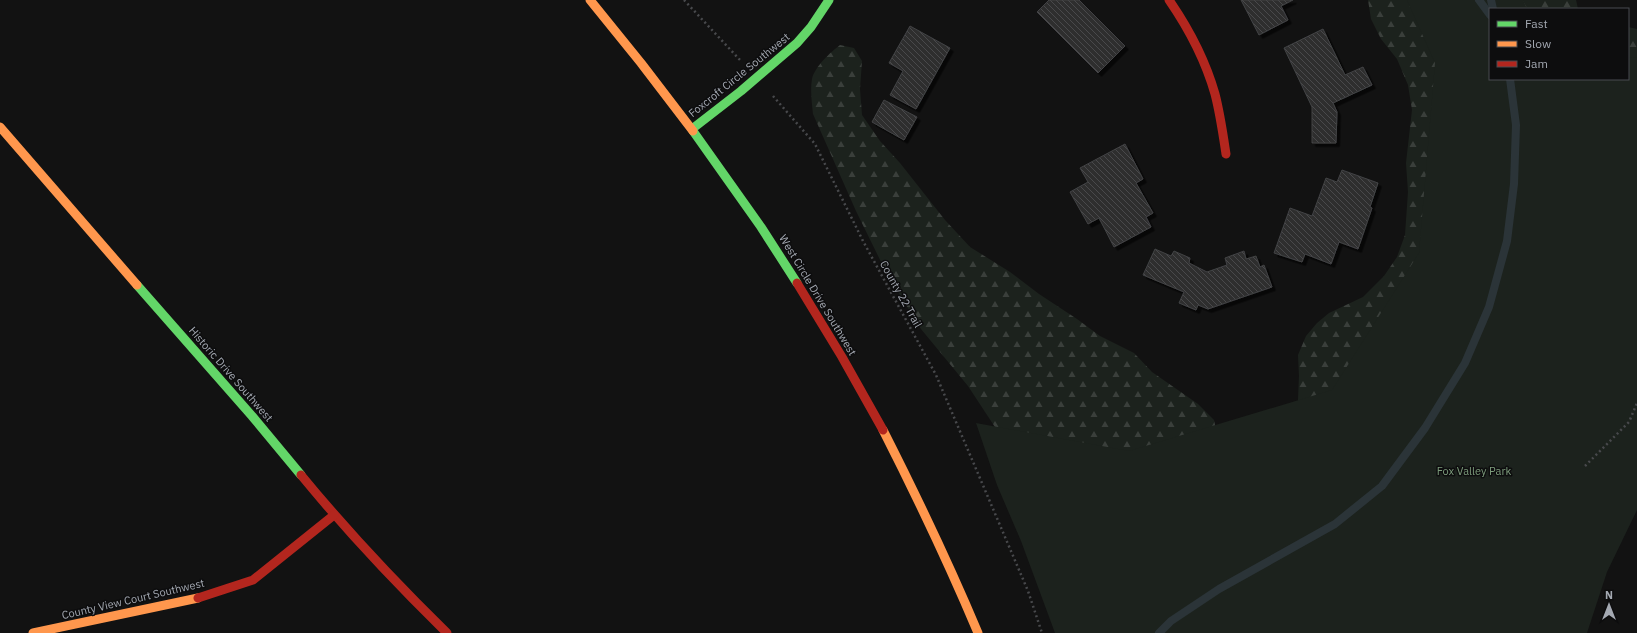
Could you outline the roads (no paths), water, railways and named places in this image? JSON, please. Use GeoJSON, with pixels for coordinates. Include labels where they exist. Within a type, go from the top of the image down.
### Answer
{"type":"FeatureCollection","features":[{"type":"Feature","properties":{"kind":"street","name":"West Circle Drive Southwest"},"geometry":{"type":"LineString","coordinates":[[590,0],[692,129],[778,252],[861,390],[916,495],[946,558],[978,633]]}},
{"type":"Feature","properties":{"kind":"street","name":"Foxcroft Circle Southwest"},"geometry":{"type":"LineString","coordinates":[[692,129],[758,78],[797,43],[811,27],[829,0]]}},
{"type":"Feature","properties":{"kind":"street"},"geometry":{"type":"LineString","coordinates":[[1169,0],[1186,25],[1206,66],[1219,112],[1226,154]]}},
{"type":"Feature","properties":{"kind":"street","name":"Historic Drive Southwest"},"geometry":{"type":"LineString","coordinates":[[0,127],[242,404],[334,515],[412,599],[447,633]]}},
{"type":"Feature","properties":{"kind":"street","name":"County View Court Southwest"},"geometry":{"type":"LineString","coordinates":[[33,633],[196,599],[253,580],[334,515]]}},
{"type":"Feature","properties":{"kind":"waterway"},"geometry":{"type":"LineString","coordinates":[[1479,0],[1489,14]]}},
{"type":"Feature","properties":{"kind":"waterway"},"geometry":{"type":"LineString","coordinates":[[1491,0],[1493,8]]}},
{"type":"Feature","properties":{"kind":"waterway"},"geometry":{"type":"LineString","coordinates":[[1159,633],[1171,621],[1219,589],[1335,524],[1382,486],[1425,428],[1465,363],[1489,307],[1507,241],[1514,184],[1516,125],[1510,80]]}},
{"type":"Feature","properties":{"kind":"park label","name":"Fox Valley Park"},"geometry":{"type":"Point","coordinates":[1474,471]}}]}
